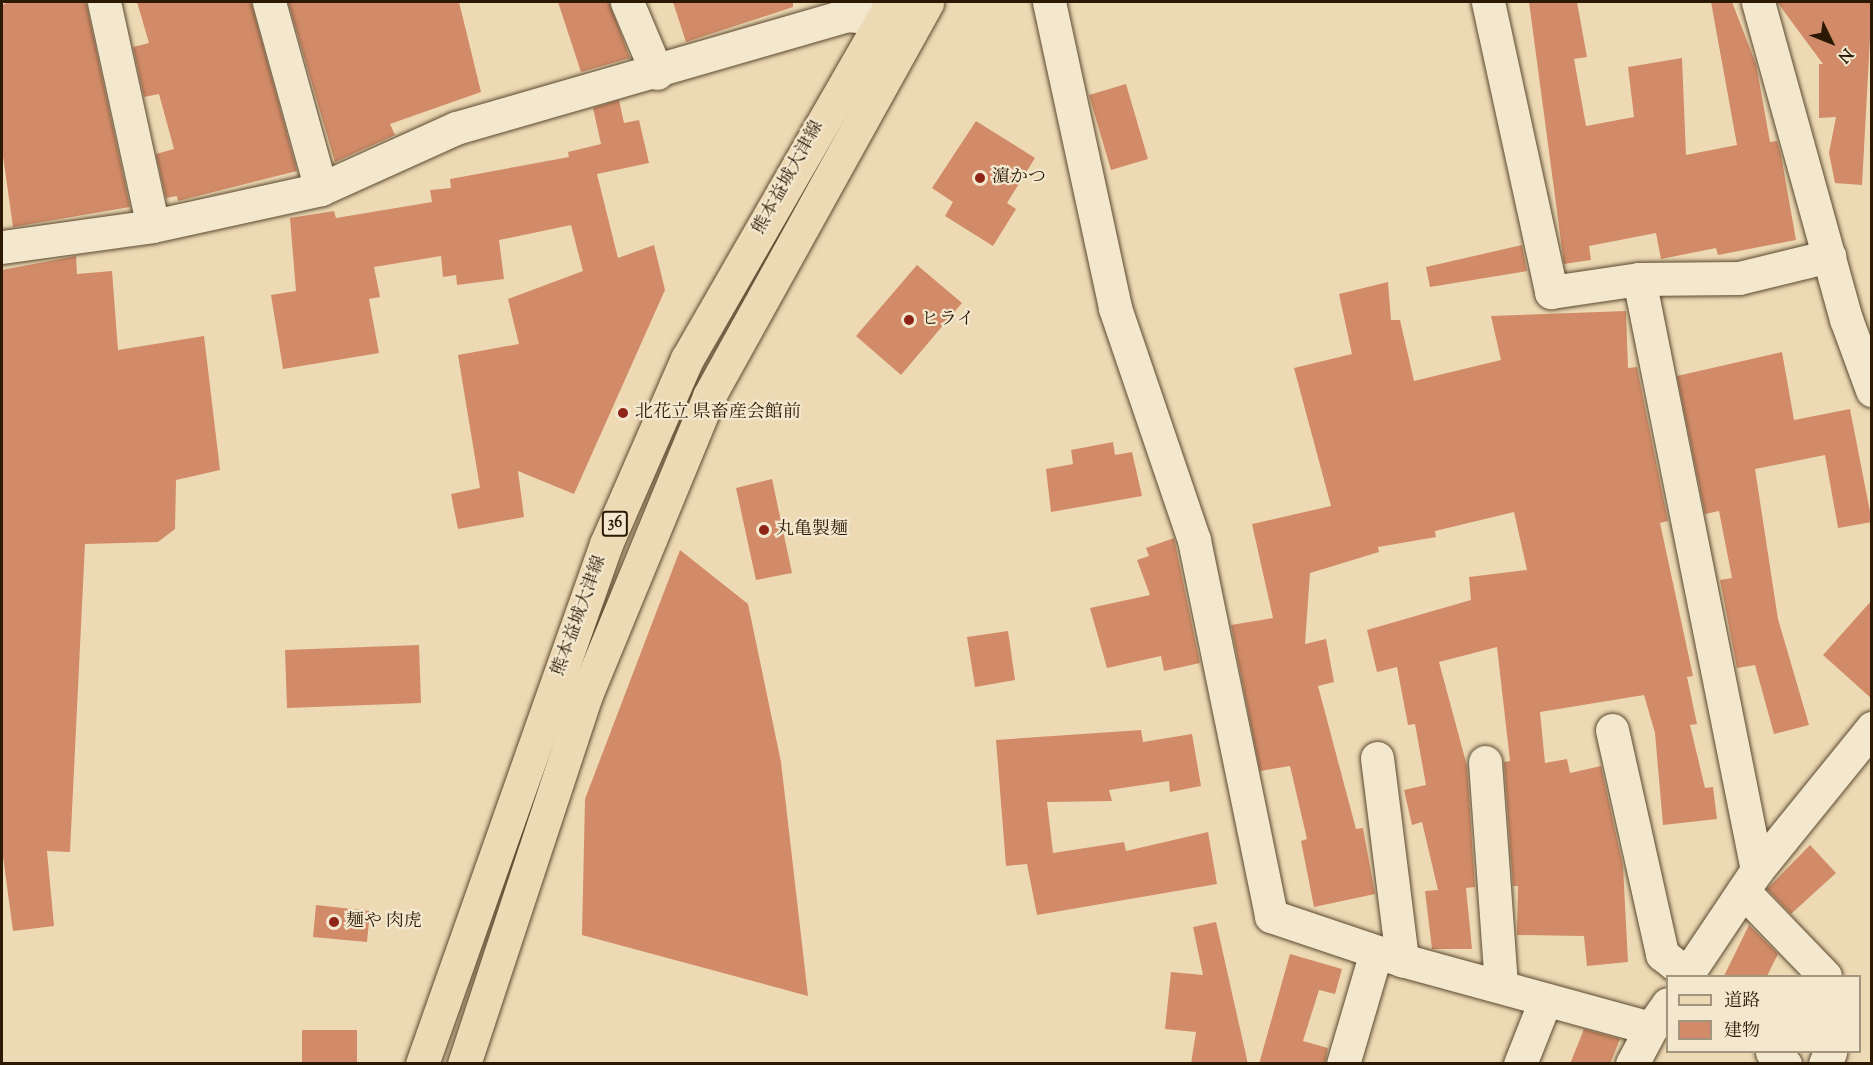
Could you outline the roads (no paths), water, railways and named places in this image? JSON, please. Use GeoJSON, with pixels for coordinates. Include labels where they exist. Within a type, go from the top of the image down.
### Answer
{"type":"FeatureCollection","features":[{"type":"Feature","properties":{"kind":"main road","name":"熊本益城大津線"},"geometry":{"type":"LineString","coordinates":[[422,1064],[602,555],[687,359],[902,9]]}},
{"type":"Feature","properties":{"kind":"main road","name":"熊本益城大津線"},"geometry":{"type":"LineString","coordinates":[[464,1064],[586,695],[672,483],[902,9]]}},
{"type":"Feature","properties":{"kind":"street"},"geometry":{"type":"LineString","coordinates":[[105,2],[153,226]]}},
{"type":"Feature","properties":{"kind":"street"},"geometry":{"type":"LineString","coordinates":[[269,2],[321,189]]}},
{"type":"Feature","properties":{"kind":"street"},"geometry":{"type":"LineString","coordinates":[[627,2],[657,73]]}},
{"type":"Feature","properties":{"kind":"street"},"geometry":{"type":"LineString","coordinates":[[1049,2],[1115,308],[1194,540],[1271,916],[1389,956],[1501,984],[1545,1001],[1659,1016],[1632,1064]]}},
{"type":"Feature","properties":{"kind":"street"},"geometry":{"type":"LineString","coordinates":[[1488,2],[1551,292],[1639,279],[1739,278],[1829,256]]}},
{"type":"Feature","properties":{"kind":"street"},"geometry":{"type":"LineString","coordinates":[[1758,2],[1829,256],[1859,318],[1872,390]]}},
{"type":"Feature","properties":{"kind":"street"},"geometry":{"type":"LineString","coordinates":[[2,247],[153,226],[321,189],[456,128],[657,73],[847,15],[902,9]]}},
{"type":"Feature","properties":{"kind":"street"},"geometry":{"type":"LineString","coordinates":[[1639,279],[1750,880],[1824,975]]}},
{"type":"Feature","properties":{"kind":"street"},"geometry":{"type":"LineString","coordinates":[[1689,975],[1750,880],[1872,728]]}},
{"type":"Feature","properties":{"kind":"street"},"geometry":{"type":"LineString","coordinates":[[1612,730],[1662,954],[1687,975]]}},
{"type":"Feature","properties":{"kind":"street"},"geometry":{"type":"LineString","coordinates":[[1343,1064],[1389,956],[1377,758]]}},
{"type":"Feature","properties":{"kind":"street"},"geometry":{"type":"LineString","coordinates":[[1485,762],[1501,984]]}},
{"type":"Feature","properties":{"kind":"street"},"geometry":{"type":"LineString","coordinates":[[1520,1064],[1545,1001]]}},
{"type":"Feature","properties":{"kind":"street"},"geometry":{"type":"LineString","coordinates":[[1773,1053],[1785,1064]]}},
{"type":"Feature","properties":{"kind":"place","name":"濵かつ"},"geometry":{"type":"Point","coordinates":[980,178]}},
{"type":"Feature","properties":{"kind":"place","name":"ヒライ"},"geometry":{"type":"Point","coordinates":[909,320]}},
{"type":"Feature","properties":{"kind":"place","name":"北花立 県畜産会館前"},"geometry":{"type":"Point","coordinates":[623,413]}},
{"type":"Feature","properties":{"kind":"place","name":"丸亀製麺"},"geometry":{"type":"Point","coordinates":[764,530]}},
{"type":"Feature","properties":{"kind":"place","name":"麺や 肉虎"},"geometry":{"type":"Point","coordinates":[334,922]}}]}
